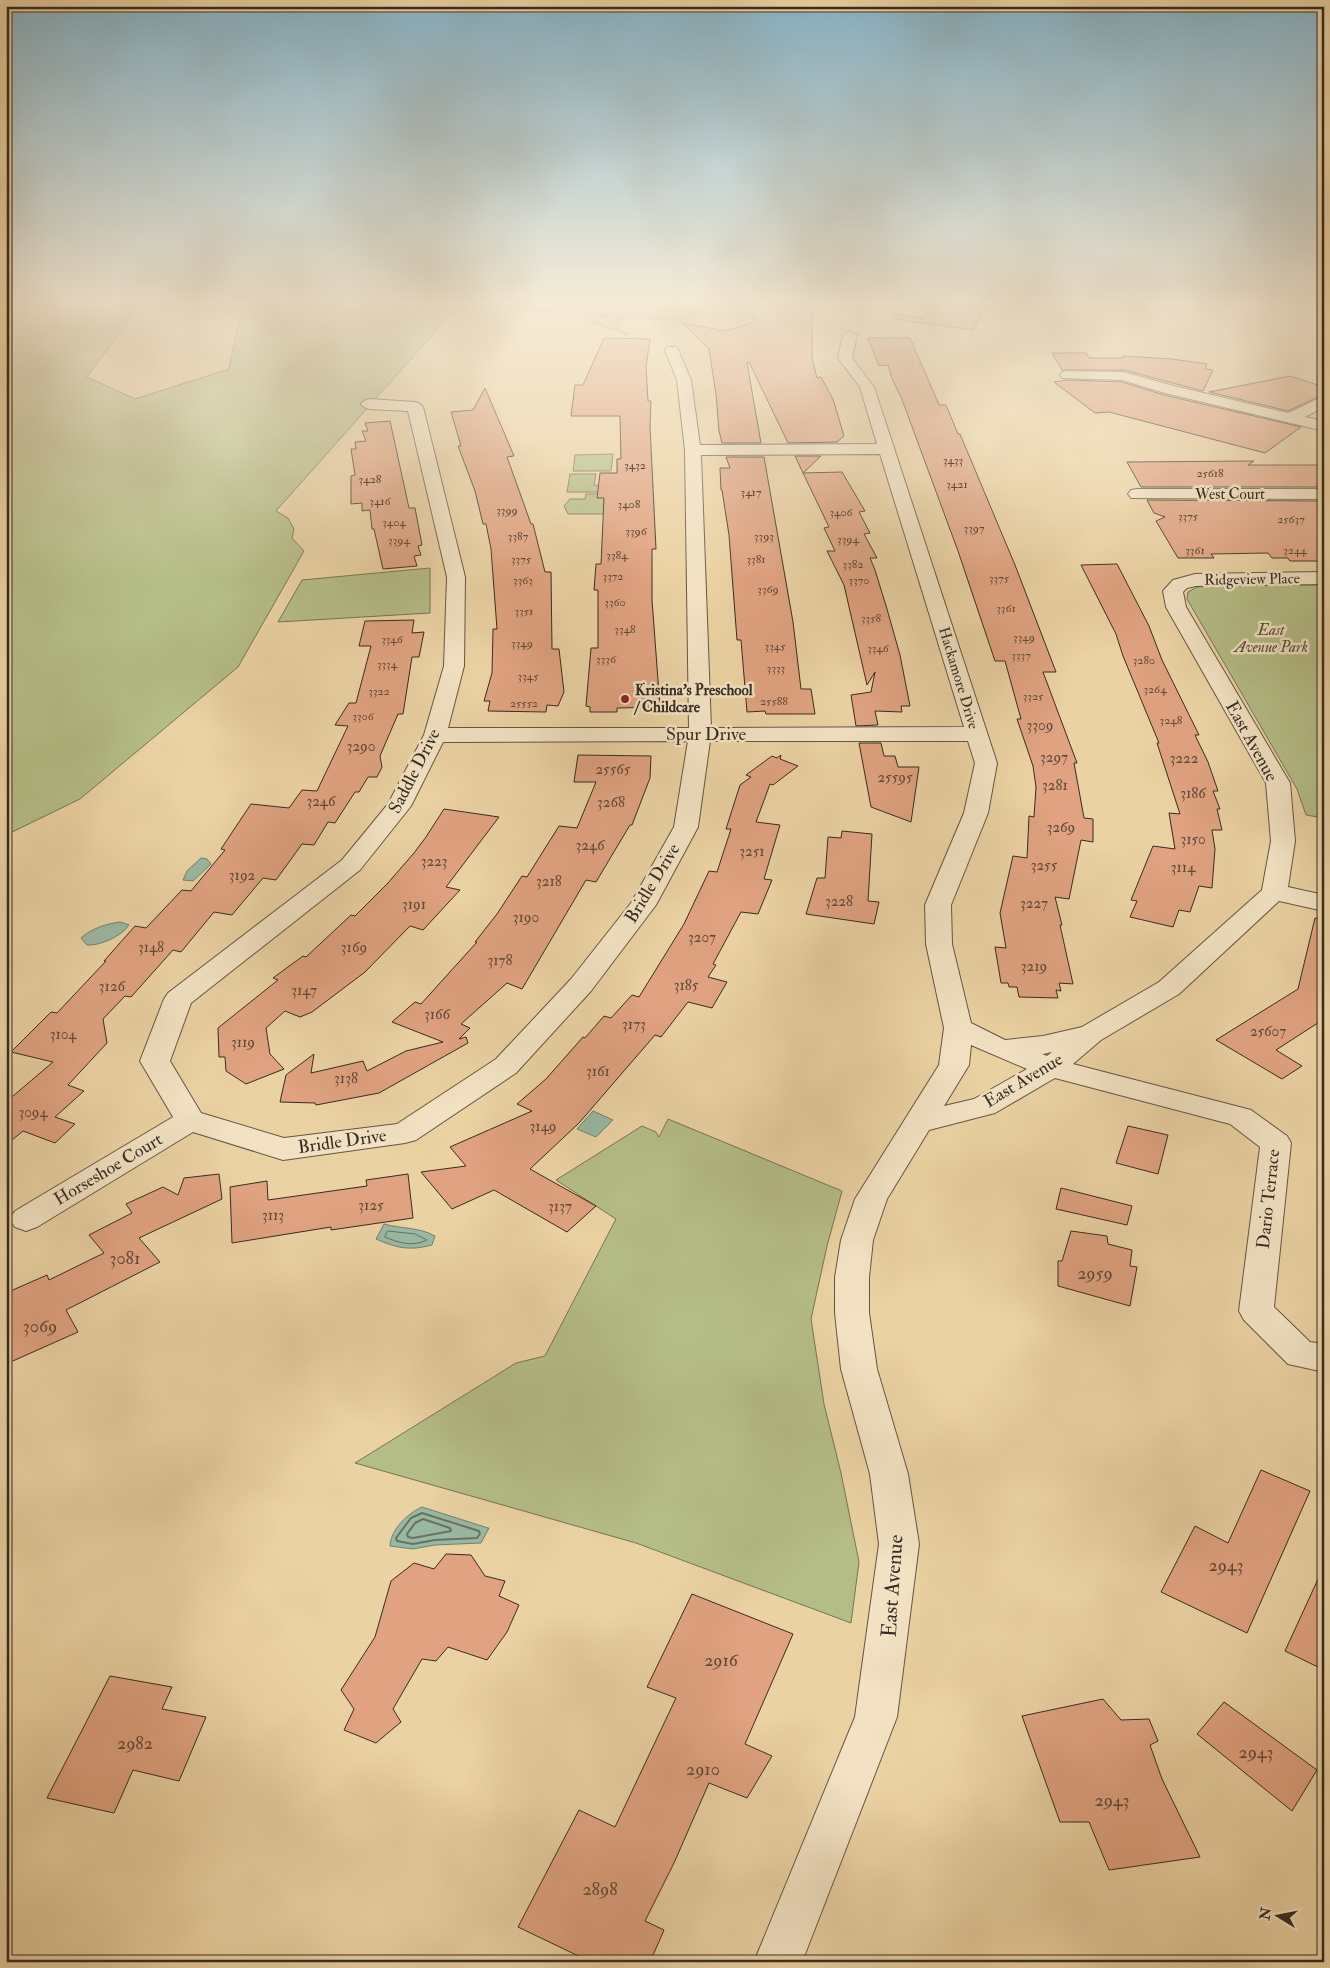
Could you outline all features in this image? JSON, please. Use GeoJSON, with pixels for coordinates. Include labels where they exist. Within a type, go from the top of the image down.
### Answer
{"type":"FeatureCollection","features":[{"type":"Feature","properties":{"kind":"street","name":"Bridle Drive"},"geometry":{"type":"LineString","coordinates":[[190,1120],[283,1149],[404,1133],[506,1066],[580,985],[643,905],[686,827],[700,734],[693,450],[686,397]]}},
{"type":"Feature","properties":{"kind":"street","name":"Hackamore Drive"},"geometry":{"type":"LineString","coordinates":[[869,397],[986,763],[976,813],[938,906],[939,944],[958,1028]]}},
{"type":"Feature","properties":{"kind":"street"},"geometry":{"type":"LineString","coordinates":[[1199,397],[1324,426]]}},
{"type":"Feature","properties":{"kind":"street"},"geometry":{"type":"LineString","coordinates":[[1290,418],[1324,401]]}},
{"type":"Feature","properties":{"kind":"street","name":"Saddle Drive"},"geometry":{"type":"LineString","coordinates":[[190,1120],[155,1061],[178,999],[350,865],[399,806],[435,735],[454,666],[456,576],[414,407],[369,404]]}},
{"type":"Feature","properties":{"kind":"street"},"geometry":{"type":"LineString","coordinates":[[693,450],[887,449]]}},
{"type":"Feature","properties":{"kind":"street","name":"West Court"},"geometry":{"type":"LineString","coordinates":[[1136,494],[1324,494]]}},
{"type":"Feature","properties":{"kind":"street","name":"Ridgeview Place"},"geometry":{"type":"LineString","coordinates":[[1180,584],[1218,578],[1324,578]]}},
{"type":"Feature","properties":{"kind":"street","name":"East Avenue"},"geometry":{"type":"LineString","coordinates":[[920,1122],[984,1106],[1051,1068],[1091,1034],[1169,988],[1274,892],[1283,841],[1278,783],[1176,607],[1173,591],[1180,584]]}},
{"type":"Feature","properties":{"kind":"street","name":"Spur Drive"},"geometry":{"type":"LineString","coordinates":[[435,735],[976,734]]}},
{"type":"Feature","properties":{"kind":"street"},"geometry":{"type":"LineString","coordinates":[[1274,892],[1324,902]]}},
{"type":"Feature","properties":{"kind":"street","name":"East Avenue"},"geometry":{"type":"LineString","coordinates":[[778,1962],[876,1717],[900,1544],[889,1474],[859,1369],[852,1313],[852,1277],[858,1240],[871,1200],[954,1065],[958,1028],[1001,1048],[1043,1045],[1091,1034]]}},
{"type":"Feature","properties":{"kind":"street","name":"Dario Terrace"},"geometry":{"type":"LineString","coordinates":[[1001,1048],[1051,1068],[1240,1117],[1276,1143],[1256,1311],[1300,1354],[1324,1358]]}},
{"type":"Feature","properties":{"kind":"street","name":"Horseshoe Court"},"geometry":{"type":"LineString","coordinates":[[26,1219],[190,1120]]}},
{"type":"Feature","properties":{"kind":"green space"},"geometry":{"type":"Polygon","coordinates":[[[6,397],[130,397],[135,399],[142,397],[377,397],[276,511],[288,518],[294,529],[292,538],[304,551],[238,667],[80,799],[6,835],[6,397]]]}},
{"type":"Feature","properties":{"kind":"green space"},"geometry":{"type":"Polygon","coordinates":[[[613,454],[611,471],[573,471],[575,455],[613,454]]]}},
{"type":"Feature","properties":{"kind":"green space"},"geometry":{"type":"Polygon","coordinates":[[[570,474],[596,474],[594,485],[649,492],[567,492],[570,474]]]}},
{"type":"Feature","properties":{"kind":"green space"},"geometry":{"type":"Polygon","coordinates":[[[586,494],[605,494],[603,505],[612,506],[611,514],[568,514],[564,506],[570,499],[585,499],[586,494]]]}},
{"type":"Feature","properties":{"kind":"green space"},"geometry":{"type":"Polygon","coordinates":[[[430,568],[430,613],[278,622],[302,580],[430,568]]]}},
{"type":"Feature","properties":{"kind":"green space","name":"East Avenue Park"},"geometry":{"type":"Polygon","coordinates":[[[1216,585],[1324,585],[1324,818],[1306,815],[1297,789],[1187,599],[1188,592],[1197,587],[1216,585]]]}},
{"type":"Feature","properties":{"kind":"green space"},"geometry":{"type":"Polygon","coordinates":[[[668,1119],[842,1191],[827,1246],[811,1319],[824,1404],[841,1473],[859,1562],[851,1623],[636,1543],[355,1463],[516,1363],[545,1356],[616,1219],[556,1180],[642,1126],[656,1132],[659,1137],[668,1119]]]}},
{"type":"Feature","properties":{"kind":"water"},"geometry":{"type":"Polygon","coordinates":[[[201,858],[207,859],[211,864],[193,881],[183,880],[187,871],[201,858]]]}},
{"type":"Feature","properties":{"kind":"water"},"geometry":{"type":"Polygon","coordinates":[[[121,922],[129,925],[121,933],[104,942],[87,945],[81,938],[100,927],[121,922]]]}},
{"type":"Feature","properties":{"kind":"water"},"geometry":{"type":"Polygon","coordinates":[[[593,1111],[613,1120],[596,1137],[577,1129],[593,1111]]]}},
{"type":"Feature","properties":{"kind":"water"},"geometry":{"type":"Polygon","coordinates":[[[384,1224],[429,1233],[435,1236],[432,1245],[403,1248],[376,1239],[384,1224]]]}},
{"type":"Feature","properties":{"kind":"water"},"geometry":{"type":"Polygon","coordinates":[[[422,1507],[489,1528],[481,1543],[435,1545],[413,1549],[390,1546],[393,1534],[401,1523],[422,1507]]]}},
{"type":"Feature","properties":{"kind":"building"},"geometry":{"type":"Polygon","coordinates":[[[480,397],[489,397],[514,456],[507,457],[531,524],[533,524],[545,572],[551,572],[552,649],[559,649],[564,692],[558,706],[547,705],[546,712],[488,711],[490,701],[484,701],[492,673],[493,629],[497,629],[491,549],[486,524],[483,524],[475,491],[458,446],[461,446],[451,412],[473,410],[480,397]]]}},
{"type":"Feature","properties":{"kind":"building"},"geometry":{"type":"Polygon","coordinates":[[[573,397],[648,397],[648,401],[651,401],[650,426],[656,549],[652,549],[652,600],[660,707],[617,708],[617,712],[590,712],[590,707],[586,706],[591,648],[598,648],[598,590],[594,590],[596,564],[601,564],[604,498],[597,498],[600,473],[617,473],[617,459],[621,459],[620,416],[571,416],[573,397]]]}},
{"type":"Feature","properties":{"kind":"building"},"geometry":{"type":"Polygon","coordinates":[[[716,397],[753,397],[761,443],[722,443],[716,397]]]}},
{"type":"Feature","properties":{"kind":"building"},"geometry":{"type":"Polygon","coordinates":[[[766,397],[832,397],[844,436],[837,442],[788,443],[766,397]]]}},
{"type":"Feature","properties":{"kind":"building"},"geometry":{"type":"Polygon","coordinates":[[[901,397],[935,397],[939,405],[946,405],[1015,565],[1056,672],[1043,672],[1077,763],[1074,763],[1084,818],[1093,819],[1093,842],[1081,840],[1069,899],[1055,897],[1073,984],[1059,983],[1061,991],[1056,990],[1058,998],[1019,997],[1017,987],[1009,987],[1008,983],[1001,983],[995,947],[1006,948],[1000,913],[1013,856],[1027,858],[1029,816],[1034,817],[1036,787],[1033,766],[1017,719],[1021,719],[1005,661],[995,661],[958,551],[901,397]]]}},
{"type":"Feature","properties":{"kind":"building"},"geometry":{"type":"Polygon","coordinates":[[[1074,397],[1172,397],[1301,427],[1265,453],[1109,412],[1095,413],[1074,397]]]}},
{"type":"Feature","properties":{"kind":"building"},"geometry":{"type":"Polygon","coordinates":[[[1229,397],[1318,397],[1288,411],[1229,397]]]}},
{"type":"Feature","properties":{"kind":"building"},"geometry":{"type":"Polygon","coordinates":[[[390,421],[409,508],[415,508],[422,545],[418,546],[421,555],[414,556],[417,566],[383,569],[374,529],[372,529],[370,510],[362,511],[362,503],[351,504],[351,476],[355,475],[351,449],[356,449],[355,442],[366,441],[362,431],[368,431],[365,423],[390,421]]]}},
{"type":"Feature","properties":{"kind":"building"},"geometry":{"type":"Polygon","coordinates":[[[795,456],[821,456],[803,473],[795,456]]]}},
{"type":"Feature","properties":{"kind":"building"},"geometry":{"type":"Polygon","coordinates":[[[726,457],[764,457],[793,622],[801,689],[811,689],[815,714],[766,714],[765,711],[747,712],[741,640],[737,640],[729,535],[721,490],[720,468],[730,468],[726,457]]]}},
{"type":"Feature","properties":{"kind":"building"},"geometry":{"type":"Polygon","coordinates":[[[1254,461],[1248,465],[1324,465],[1324,487],[1141,487],[1127,462],[1254,461]]]}},
{"type":"Feature","properties":{"kind":"building"},"geometry":{"type":"Polygon","coordinates":[[[842,472],[865,511],[859,512],[870,533],[864,534],[877,558],[870,558],[900,655],[910,706],[901,706],[902,712],[875,711],[878,725],[856,726],[851,695],[871,692],[875,672],[867,685],[844,585],[827,551],[835,551],[824,528],[829,527],[803,473],[842,472]]]}},
{"type":"Feature","properties":{"kind":"building"},"geometry":{"type":"Polygon","coordinates":[[[1147,500],[1324,501],[1324,561],[1290,561],[1288,558],[1272,558],[1268,553],[1211,554],[1214,558],[1178,558],[1156,521],[1165,517],[1154,513],[1147,500]]]}},
{"type":"Feature","properties":{"kind":"building"},"geometry":{"type":"Polygon","coordinates":[[[1117,564],[1149,626],[1162,660],[1199,735],[1195,735],[1208,762],[1218,791],[1213,791],[1220,809],[1217,809],[1222,830],[1212,830],[1215,849],[1212,888],[1199,886],[1190,912],[1179,910],[1173,927],[1130,917],[1137,901],[1131,900],[1153,846],[1175,849],[1169,813],[1180,814],[1157,743],[1159,743],[1123,656],[1116,634],[1081,565],[1117,564]]]}},
{"type":"Feature","properties":{"kind":"building"},"geometry":{"type":"Polygon","coordinates":[[[414,620],[412,633],[424,632],[419,657],[412,657],[403,714],[398,714],[380,756],[382,767],[377,777],[368,777],[359,792],[355,792],[335,823],[328,822],[314,845],[302,844],[276,880],[263,878],[232,915],[214,912],[181,952],[173,950],[131,997],[125,996],[103,1019],[107,1043],[68,1085],[84,1091],[55,1117],[75,1124],[55,1143],[23,1131],[6,1145],[6,1102],[53,1062],[11,1052],[51,1012],[57,1013],[106,961],[104,961],[135,926],[146,928],[182,890],[191,891],[225,850],[221,849],[251,804],[289,808],[302,790],[317,791],[348,726],[335,725],[349,703],[356,703],[371,646],[359,646],[365,621],[414,620]]]}},
{"type":"Feature","properties":{"kind":"building"},"geometry":{"type":"Polygon","coordinates":[[[859,743],[881,743],[884,756],[895,756],[898,767],[919,767],[911,822],[871,807],[859,743]]]}},
{"type":"Feature","properties":{"kind":"building"},"geometry":{"type":"Polygon","coordinates":[[[578,755],[651,756],[650,778],[632,825],[630,825],[596,882],[586,880],[522,989],[507,983],[461,1024],[470,1028],[459,1039],[466,1037],[468,1043],[379,1093],[316,1105],[315,1103],[280,1102],[286,1075],[314,1054],[311,1073],[363,1061],[367,1071],[406,1051],[443,1042],[392,1022],[415,1002],[421,1004],[477,942],[475,942],[497,914],[522,876],[527,877],[559,826],[577,828],[596,782],[574,782],[578,755]]]}},
{"type":"Feature","properties":{"kind":"building"},"geometry":{"type":"Polygon","coordinates":[[[781,755],[780,759],[798,766],[773,785],[770,784],[756,822],[780,825],[764,879],[772,880],[758,914],[741,912],[713,964],[716,965],[708,977],[727,982],[712,1008],[688,1002],[661,1037],[655,1035],[579,1123],[530,1169],[596,1206],[567,1232],[494,1190],[452,1209],[421,1172],[466,1166],[450,1147],[532,1111],[517,1104],[546,1079],[604,1016],[611,1018],[632,995],[639,997],[684,924],[709,871],[717,872],[731,829],[726,829],[740,785],[751,777],[746,775],[772,756],[777,758],[781,755]]]}},
{"type":"Feature","properties":{"kind":"building"},"geometry":{"type":"Polygon","coordinates":[[[444,809],[499,817],[446,887],[460,890],[423,930],[410,926],[365,972],[312,1012],[300,1017],[285,1011],[266,1028],[270,1054],[284,1069],[246,1084],[226,1071],[225,1057],[219,1057],[218,1028],[278,980],[273,978],[303,956],[306,957],[351,915],[355,916],[414,853],[444,809]]]}},
{"type":"Feature","properties":{"kind":"building"},"geometry":{"type":"Polygon","coordinates":[[[842,831],[872,834],[868,901],[879,902],[874,924],[806,914],[817,878],[825,878],[828,837],[841,838],[842,831]]]}},
{"type":"Feature","properties":{"kind":"building"},"geometry":{"type":"Polygon","coordinates":[[[1315,918],[1324,919],[1324,1019],[1276,1050],[1302,1066],[1282,1079],[1216,1040],[1298,989],[1315,918]]]}},
{"type":"Feature","properties":{"kind":"building"},"geometry":{"type":"Polygon","coordinates":[[[1128,1126],[1168,1135],[1158,1174],[1116,1163],[1128,1126]]]}},
{"type":"Feature","properties":{"kind":"building"},"geometry":{"type":"Polygon","coordinates":[[[219,1174],[222,1199],[139,1238],[160,1262],[66,1310],[78,1332],[6,1364],[6,1293],[47,1275],[49,1280],[104,1253],[89,1235],[132,1213],[126,1204],[163,1187],[178,1195],[184,1178],[219,1174]]]}},
{"type":"Feature","properties":{"kind":"building"},"geometry":{"type":"Polygon","coordinates":[[[408,1174],[413,1218],[331,1230],[331,1227],[232,1243],[230,1187],[267,1181],[268,1200],[367,1186],[366,1180],[408,1174]]]}},
{"type":"Feature","properties":{"kind":"building"},"geometry":{"type":"Polygon","coordinates":[[[1061,1188],[1132,1206],[1127,1225],[1056,1209],[1061,1188]]]}},
{"type":"Feature","properties":{"kind":"building"},"geometry":{"type":"Polygon","coordinates":[[[1071,1231],[1107,1236],[1108,1244],[1132,1250],[1130,1266],[1137,1267],[1130,1306],[1058,1286],[1058,1261],[1062,1261],[1071,1231]]]}},
{"type":"Feature","properties":{"kind":"building"},"geometry":{"type":"Polygon","coordinates":[[[1261,1470],[1310,1491],[1247,1633],[1161,1592],[1195,1526],[1228,1543],[1261,1470]]]}},
{"type":"Feature","properties":{"kind":"building"},"geometry":{"type":"Polygon","coordinates":[[[446,1554],[471,1555],[485,1576],[505,1581],[499,1596],[519,1605],[507,1632],[487,1660],[448,1647],[436,1661],[422,1659],[393,1709],[401,1722],[376,1743],[344,1730],[354,1709],[341,1690],[375,1637],[391,1581],[414,1563],[434,1569],[446,1554]]]}},
{"type":"Feature","properties":{"kind":"building"},"geometry":{"type":"Polygon","coordinates":[[[1324,1566],[1324,1670],[1285,1651],[1324,1566]]]}},
{"type":"Feature","properties":{"kind":"building"},"geometry":{"type":"Polygon","coordinates":[[[692,1594],[793,1634],[745,1744],[772,1756],[747,1798],[709,1783],[674,1863],[645,1921],[664,1930],[650,1962],[591,1962],[518,1927],[579,1810],[615,1827],[676,1698],[647,1687],[692,1594]]]}},
{"type":"Feature","properties":{"kind":"building"},"geometry":{"type":"Polygon","coordinates":[[[110,1676],[172,1687],[162,1709],[206,1717],[179,1781],[133,1770],[114,1813],[47,1798],[110,1676]]]}},
{"type":"Feature","properties":{"kind":"building"},"geometry":{"type":"Polygon","coordinates":[[[1103,1699],[1121,1720],[1149,1719],[1158,1741],[1150,1745],[1162,1779],[1200,1857],[1109,1870],[1089,1822],[1060,1822],[1022,1716],[1103,1699]]]}},
{"type":"Feature","properties":{"kind":"building"},"geometry":{"type":"Polygon","coordinates":[[[1224,1702],[1317,1770],[1292,1811],[1197,1734],[1224,1702]]]}},
{"type":"Feature","properties":{"kind":"place","name":"Kristina's Preschool / Childcare"},"geometry":{"type":"Point","coordinates":[625,699]}}]}
